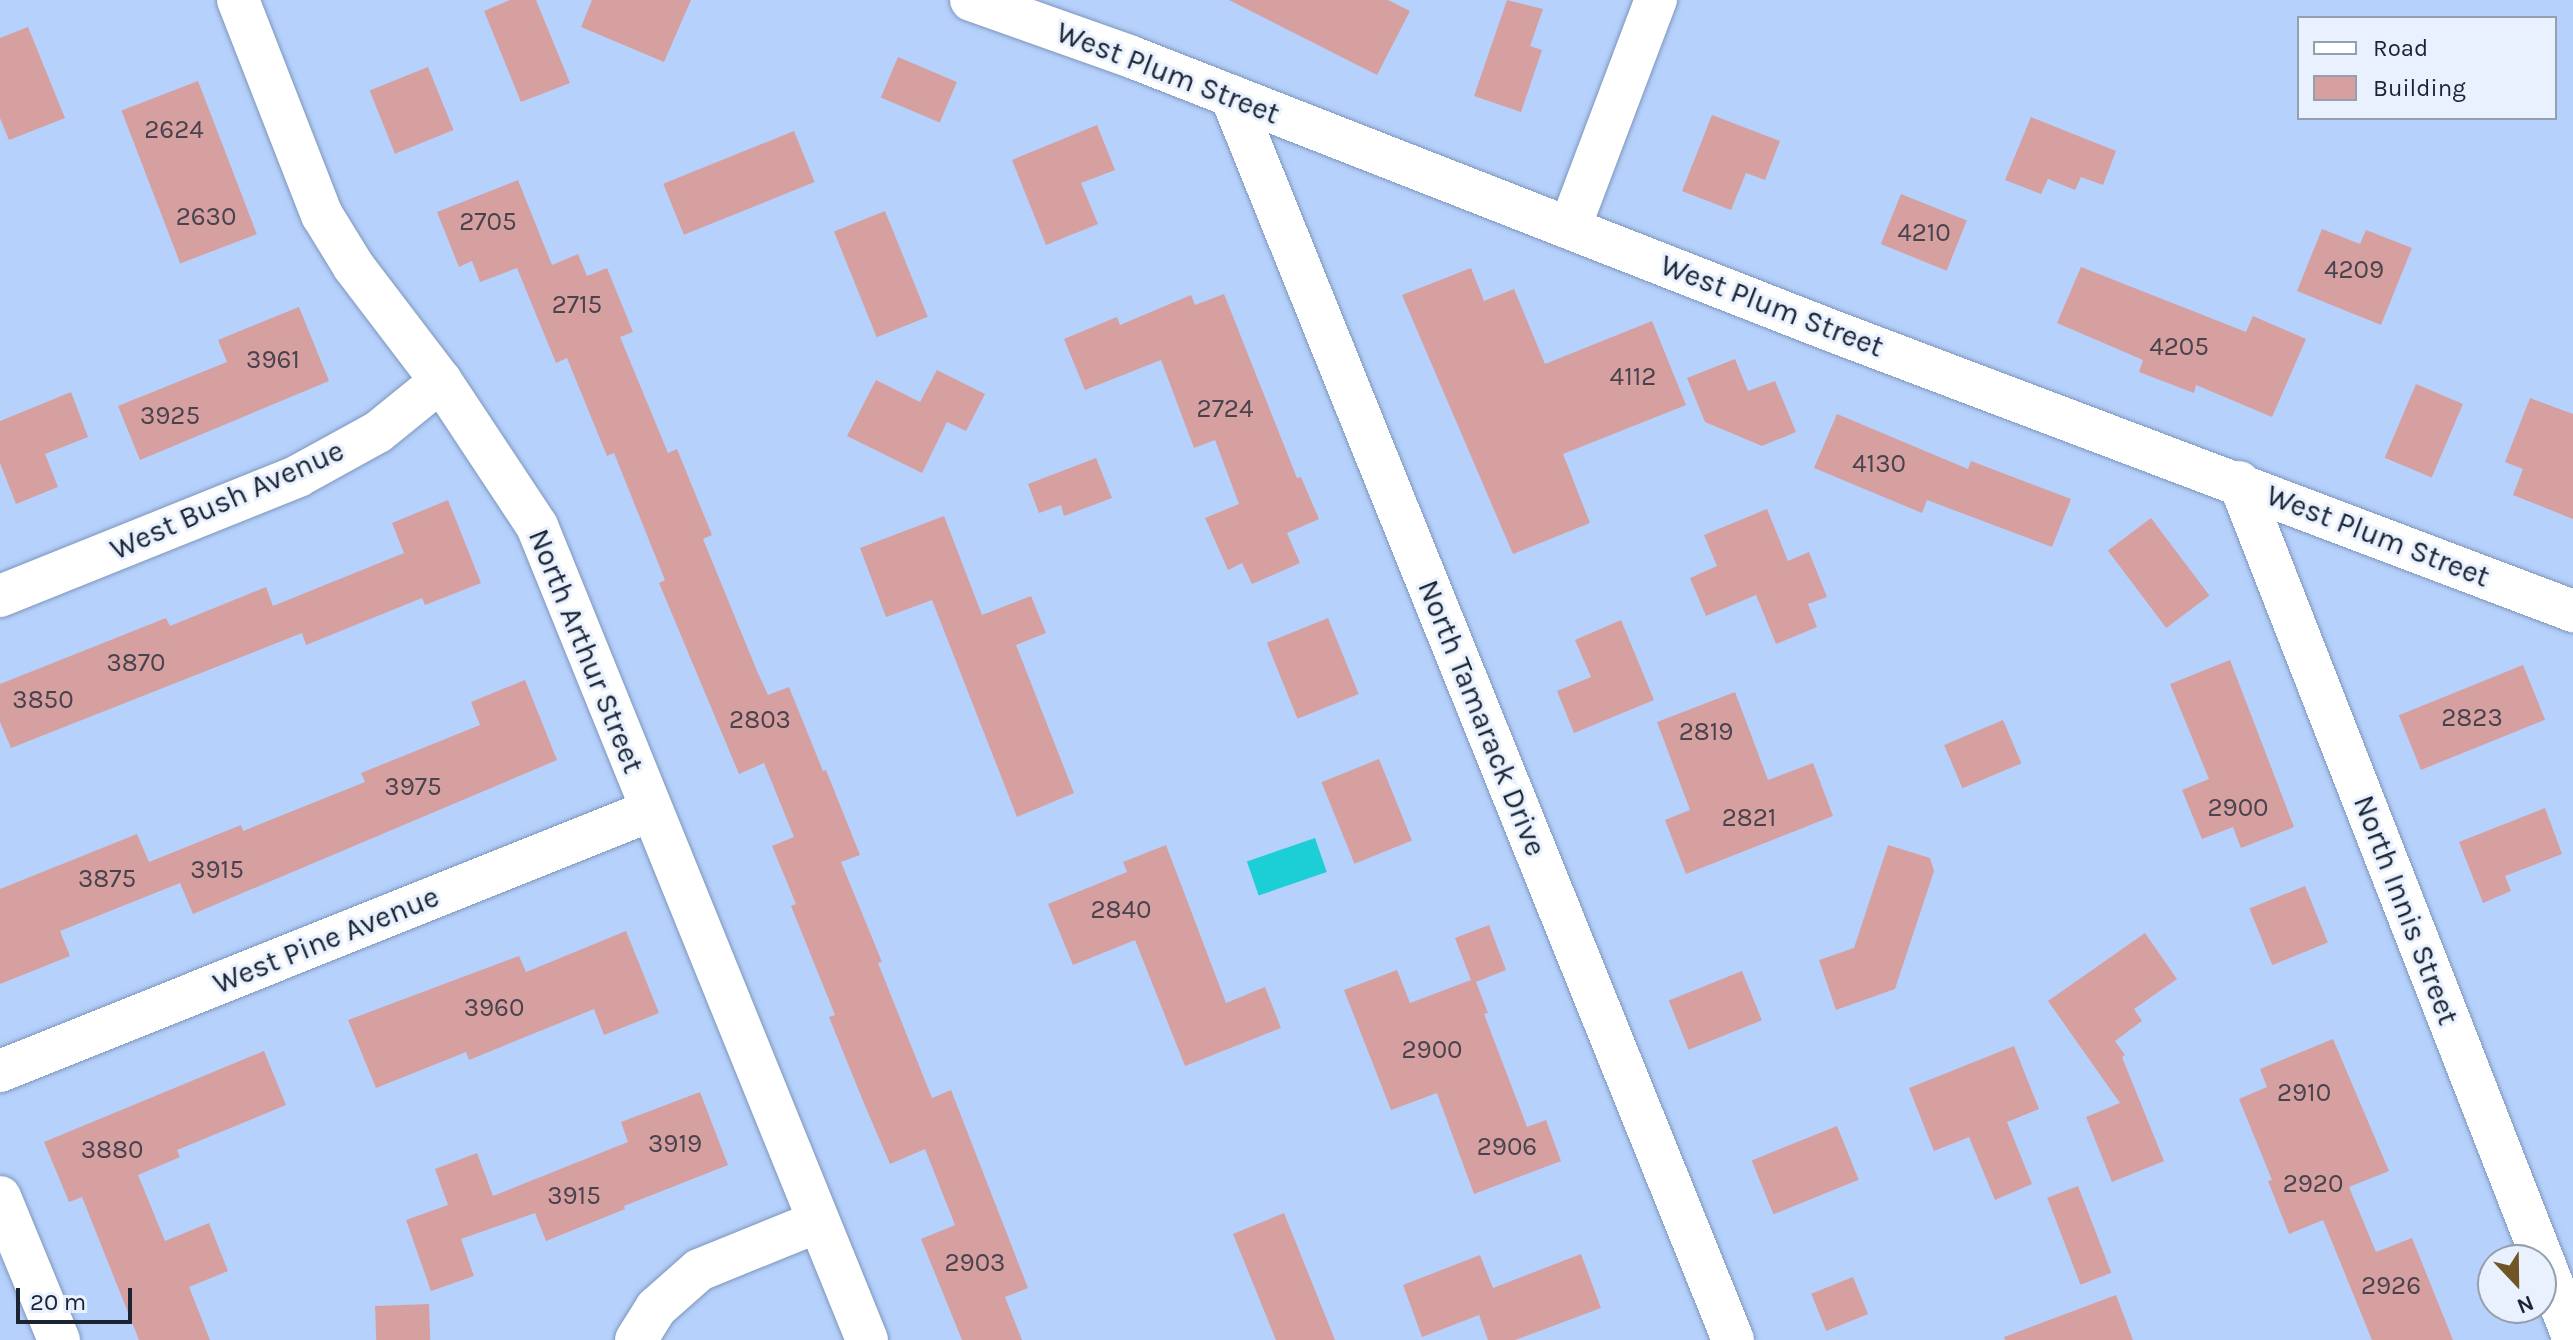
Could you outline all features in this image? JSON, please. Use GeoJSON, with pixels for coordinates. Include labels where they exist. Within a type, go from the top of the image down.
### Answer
{"type":"FeatureCollection","features":[{"type":"Feature","properties":{"kind":"street","name":"North Arthur Street"},"geometry":{"type":"LineString","coordinates":[[238,0],[322,215],[354,267],[441,381],[537,526],[867,1340]]}},
{"type":"Feature","properties":{"kind":"street","name":"West Plum Street"},"geometry":{"type":"LineString","coordinates":[[971,0],[1231,96],[1827,329],[2239,482],[2573,611]]}},
{"type":"Feature","properties":{"kind":"street"},"geometry":{"type":"LineString","coordinates":[[1570,227],[1656,0]]}},
{"type":"Feature","properties":{"kind":"street","name":"North Tamarack Drive"},"geometry":{"type":"LineString","coordinates":[[1231,96],[1733,1340]]}},
{"type":"Feature","properties":{"kind":"street","name":"West Bush Avenue"},"geometry":{"type":"LineString","coordinates":[[0,596],[298,476],[378,432],[441,381]]}},
{"type":"Feature","properties":{"kind":"street","name":"North Innis Street"},"geometry":{"type":"LineString","coordinates":[[2239,482],[2573,1337]]}},
{"type":"Feature","properties":{"kind":"street","name":"West Pine Avenue"},"geometry":{"type":"LineString","coordinates":[[0,1071],[652,810]]}},
{"type":"Feature","properties":{"kind":"street"},"geometry":{"type":"LineString","coordinates":[[0,1197],[59,1340]]}},
{"type":"Feature","properties":{"kind":"street"},"geometry":{"type":"LineString","coordinates":[[636,1340],[656,1308],[699,1270],[817,1222]]}},
{"type":"Feature","properties":{"kind":"shaded area"},"geometry":{"type":"Polygon","coordinates":[[[1315,838],[1327,872],[1259,895],[1247,861],[1315,838]]]}},
{"type":"Feature","properties":{"kind":"building"},"geometry":{"type":"Polygon","coordinates":[[[510,0],[536,0],[570,83],[521,102],[484,11],[510,0]]]}},
{"type":"Feature","properties":{"kind":"building"},"geometry":{"type":"Polygon","coordinates":[[[592,0],[691,0],[664,62],[581,27],[592,0]]]}},
{"type":"Feature","properties":{"kind":"building"},"geometry":{"type":"Polygon","coordinates":[[[1229,0],[1388,0],[1410,11],[1377,75],[1229,0]]]}},
{"type":"Feature","properties":{"kind":"building"},"geometry":{"type":"Polygon","coordinates":[[[1507,0],[1543,9],[1530,46],[1542,50],[1521,112],[1474,96],[1507,0]]]}},
{"type":"Feature","properties":{"kind":"building"},"geometry":{"type":"Polygon","coordinates":[[[28,27],[65,118],[9,140],[0,118],[0,38],[28,27]]]}},
{"type":"Feature","properties":{"kind":"building"},"geometry":{"type":"Polygon","coordinates":[[[898,57],[957,82],[940,123],[881,98],[898,57]]]}},
{"type":"Feature","properties":{"kind":"building"},"geometry":{"type":"Polygon","coordinates":[[[428,67],[453,130],[395,154],[370,91],[428,67]]]}},
{"type":"Feature","properties":{"kind":"building"},"geometry":{"type":"Polygon","coordinates":[[[198,81],[257,234],[180,263],[121,110],[198,81]]]}},
{"type":"Feature","properties":{"kind":"building"},"geometry":{"type":"Polygon","coordinates":[[[1712,115],[1780,141],[1765,180],[1746,173],[1731,210],[1682,191],[1712,115]]]}},
{"type":"Feature","properties":{"kind":"building"},"geometry":{"type":"Polygon","coordinates":[[[2031,117],[2116,151],[2103,185],[2081,177],[2075,190],[2048,179],[2041,194],[2005,180],[2031,117]]]}},
{"type":"Feature","properties":{"kind":"building"},"geometry":{"type":"Polygon","coordinates":[[[1097,125],[1115,170],[1081,183],[1098,224],[1046,245],[1012,160],[1097,125]]]}},
{"type":"Feature","properties":{"kind":"building"},"geometry":{"type":"Polygon","coordinates":[[[794,131],[815,182],[684,235],[663,184],[794,131]]]}},
{"type":"Feature","properties":{"kind":"building"},"geometry":{"type":"Polygon","coordinates":[[[518,180],[552,265],[578,254],[587,276],[607,268],[633,332],[620,337],[668,453],[677,449],[712,535],[703,539],[757,671],[768,695],[789,687],[823,771],[826,770],[860,855],[841,862],[882,962],[878,963],[932,1098],[951,1090],[1028,1288],[1005,1297],[1022,1340],[962,1340],[921,1239],[955,1225],[925,1149],[890,1164],[829,1017],[835,1015],[791,906],[796,904],[772,846],[794,837],[764,763],[739,774],[659,583],[665,580],[614,453],[607,456],[567,358],[556,363],[517,268],[480,282],[472,261],[459,267],[437,212],[518,180]]]}},
{"type":"Feature","properties":{"kind":"building"},"geometry":{"type":"Polygon","coordinates":[[[1901,194],[1967,221],[1947,271],[1881,244],[1901,194]]]}},
{"type":"Feature","properties":{"kind":"building"},"geometry":{"type":"Polygon","coordinates":[[[885,211],[928,317],[877,337],[834,232],[885,211]]]}},
{"type":"Feature","properties":{"kind":"building"},"geometry":{"type":"Polygon","coordinates":[[[2322,229],[2360,244],[2366,230],[2412,248],[2381,325],[2297,291],[2322,229]]]}},
{"type":"Feature","properties":{"kind":"building"},"geometry":{"type":"Polygon","coordinates":[[[2081,267],[2246,332],[2253,316],[2306,339],[2272,417],[2196,385],[2194,393],[2139,372],[2143,360],[2057,323],[2081,267]]]}},
{"type":"Feature","properties":{"kind":"building"},"geometry":{"type":"Polygon","coordinates":[[[1471,268],[1484,301],[1514,289],[1545,364],[1652,321],[1686,405],[1563,454],[1590,523],[1513,554],[1402,295],[1471,268]]]}},
{"type":"Feature","properties":{"kind":"building"},"geometry":{"type":"Polygon","coordinates":[[[1224,294],[1297,478],[1301,477],[1319,519],[1287,533],[1300,563],[1252,584],[1242,563],[1228,570],[1205,518],[1239,504],[1215,440],[1194,448],[1161,360],[1085,390],[1064,339],[1117,317],[1120,325],[1191,295],[1195,305],[1224,294]]]}},
{"type":"Feature","properties":{"kind":"building"},"geometry":{"type":"Polygon","coordinates":[[[299,307],[329,381],[140,460],[118,406],[227,362],[218,340],[299,307]]]}},
{"type":"Feature","properties":{"kind":"building"},"geometry":{"type":"Polygon","coordinates":[[[1735,359],[1748,391],[1775,381],[1796,432],[1762,446],[1705,422],[1687,378],[1735,359]]]}},
{"type":"Feature","properties":{"kind":"building"},"geometry":{"type":"Polygon","coordinates":[[[937,370],[985,394],[966,431],[947,422],[922,473],[847,436],[876,380],[920,402],[937,370]]]}},
{"type":"Feature","properties":{"kind":"building"},"geometry":{"type":"Polygon","coordinates":[[[2416,384],[2463,404],[2432,478],[2385,458],[2416,384]]]}},
{"type":"Feature","properties":{"kind":"building"},"geometry":{"type":"Polygon","coordinates":[[[71,392],[88,437],[45,454],[58,487],[16,504],[0,463],[0,421],[71,392]]]}},
{"type":"Feature","properties":{"kind":"building"},"geometry":{"type":"Polygon","coordinates":[[[2530,398],[2573,414],[2573,519],[2513,495],[2523,469],[2505,462],[2530,398]]]}},
{"type":"Feature","properties":{"kind":"building"},"geometry":{"type":"Polygon","coordinates":[[[1837,414],[1968,469],[1971,461],[2071,499],[2052,547],[1927,500],[1922,513],[1814,468],[1837,414]]]}},
{"type":"Feature","properties":{"kind":"building"},"geometry":{"type":"Polygon","coordinates":[[[1096,458],[1112,498],[1064,516],[1061,505],[1039,513],[1028,484],[1096,458]]]}},
{"type":"Feature","properties":{"kind":"building"},"geometry":{"type":"Polygon","coordinates":[[[448,500],[481,583],[425,605],[422,598],[306,645],[302,633],[11,748],[0,722],[0,684],[166,618],[170,626],[266,587],[273,606],[404,553],[392,523],[448,500]]]}},
{"type":"Feature","properties":{"kind":"building"},"geometry":{"type":"Polygon","coordinates":[[[1767,509],[1788,561],[1809,552],[1827,597],[1808,604],[1817,627],[1776,644],[1756,595],[1706,616],[1690,578],[1717,566],[1704,535],[1767,509]]]}},
{"type":"Feature","properties":{"kind":"building"},"geometry":{"type":"Polygon","coordinates":[[[944,516],[982,615],[1031,596],[1046,633],[1016,645],[1074,793],[1017,817],[932,600],[886,617],[860,548],[944,516]]]}},
{"type":"Feature","properties":{"kind":"building"},"geometry":{"type":"Polygon","coordinates":[[[2151,518],[2209,595],[2166,628],[2108,550],[2151,518]]]}},
{"type":"Feature","properties":{"kind":"building"},"geometry":{"type":"Polygon","coordinates":[[[1328,618],[1359,694],[1298,719],[1267,643],[1328,618]]]}},
{"type":"Feature","properties":{"kind":"building"},"geometry":{"type":"Polygon","coordinates":[[[1621,620],[1654,700],[1574,733],[1557,691],[1591,677],[1575,640],[1621,620]]]}},
{"type":"Feature","properties":{"kind":"building"},"geometry":{"type":"Polygon","coordinates":[[[2230,660],[2294,827],[2241,848],[2233,827],[2202,839],[2182,790],[2209,779],[2170,684],[2230,660]]]}},
{"type":"Feature","properties":{"kind":"building"},"geometry":{"type":"Polygon","coordinates":[[[2523,665],[2545,720],[2421,770],[2399,715],[2523,665]]]}},
{"type":"Feature","properties":{"kind":"building"},"geometry":{"type":"Polygon","coordinates":[[[525,680],[557,760],[193,914],[180,883],[60,931],[70,956],[0,984],[0,889],[137,834],[149,862],[241,825],[243,831],[365,782],[361,773],[480,725],[471,702],[525,680]]]}},
{"type":"Feature","properties":{"kind":"building"},"geometry":{"type":"Polygon","coordinates":[[[1735,692],[1768,780],[1813,763],[1833,816],[1686,874],[1665,820],[1690,810],[1657,722],[1735,692]]]}},
{"type":"Feature","properties":{"kind":"building"},"geometry":{"type":"Polygon","coordinates":[[[2003,720],[2021,763],[1962,788],[1944,745],[2003,720]]]}},
{"type":"Feature","properties":{"kind":"building"},"geometry":{"type":"Polygon","coordinates":[[[1379,759],[1412,841],[1354,864],[1322,782],[1379,759]]]}},
{"type":"Feature","properties":{"kind":"building"},"geometry":{"type":"Polygon","coordinates":[[[2545,808],[2562,854],[2505,876],[2511,891],[2483,903],[2459,842],[2545,808]]]}},
{"type":"Feature","properties":{"kind":"building"},"geometry":{"type":"Polygon","coordinates":[[[1166,845],[1226,1003],[1265,987],[1281,1028],[1185,1066],[1135,940],[1073,965],[1048,904],[1127,872],[1123,862],[1166,845]]]}},
{"type":"Feature","properties":{"kind":"building"},"geometry":{"type":"Polygon","coordinates":[[[1888,845],[1930,858],[1934,871],[1895,989],[1836,1010],[1819,960],[1854,948],[1888,845]]]}},
{"type":"Feature","properties":{"kind":"building"},"geometry":{"type":"Polygon","coordinates":[[[2305,886],[2328,943],[2272,965],[2249,908],[2305,886]]]}},
{"type":"Feature","properties":{"kind":"building"},"geometry":{"type":"Polygon","coordinates":[[[1489,925],[1506,970],[1476,982],[1488,1013],[1484,1014],[1527,1127],[1546,1120],[1561,1161],[1474,1194],[1437,1093],[1391,1110],[1344,990],[1397,970],[1410,1003],[1471,980],[1455,938],[1489,925]]]}},
{"type":"Feature","properties":{"kind":"building"},"geometry":{"type":"Polygon","coordinates":[[[626,931],[659,1013],[604,1035],[594,1009],[469,1060],[466,1052],[376,1088],[348,1020],[519,956],[526,972],[626,931]]]}},
{"type":"Feature","properties":{"kind":"building"},"geometry":{"type":"Polygon","coordinates":[[[2145,933],[2177,979],[2134,1009],[2142,1021],[2115,1041],[2125,1055],[2122,1057],[2164,1161],[2112,1182],[2086,1117],[2120,1103],[2048,1001],[2145,933]]]}},
{"type":"Feature","properties":{"kind":"building"},"geometry":{"type":"Polygon","coordinates":[[[1742,971],[1762,1020],[1689,1050],[1669,1001],[1742,971]]]}},
{"type":"Feature","properties":{"kind":"building"},"geometry":{"type":"Polygon","coordinates":[[[2333,1039],[2389,1171],[2349,1187],[2376,1252],[2412,1238],[2453,1340],[2372,1340],[2323,1220],[2289,1234],[2268,1181],[2272,1180],[2239,1099],[2267,1087],[2260,1069],[2333,1039]]]}},
{"type":"Feature","properties":{"kind":"building"},"geometry":{"type":"Polygon","coordinates":[[[2014,1046],[2039,1109],[2007,1122],[2032,1184],[1995,1200],[1969,1137],[1934,1151],[1909,1088],[2014,1046]]]}},
{"type":"Feature","properties":{"kind":"building"},"geometry":{"type":"Polygon","coordinates":[[[264,1051],[286,1105],[177,1150],[180,1157],[138,1175],[165,1241],[209,1223],[228,1271],[189,1287],[210,1340],[139,1340],[82,1197],[69,1202],[44,1142],[264,1051]]]}},
{"type":"Feature","properties":{"kind":"building"},"geometry":{"type":"Polygon","coordinates":[[[700,1092],[728,1165],[546,1241],[535,1213],[461,1239],[474,1276],[431,1291],[406,1220],[448,1205],[435,1169],[477,1153],[493,1196],[628,1142],[621,1122],[700,1092]]]}},
{"type":"Feature","properties":{"kind":"building"},"geometry":{"type":"Polygon","coordinates":[[[1837,1126],[1859,1180],[1773,1214],[1752,1160],[1837,1126]]]}},
{"type":"Feature","properties":{"kind":"building"},"geometry":{"type":"Polygon","coordinates":[[[2078,1186],[2111,1273],[2081,1285],[2047,1198],[2078,1186]]]}},
{"type":"Feature","properties":{"kind":"building"},"geometry":{"type":"Polygon","coordinates":[[[1284,1213],[1335,1340],[1276,1340],[1233,1234],[1284,1213]]]}},
{"type":"Feature","properties":{"kind":"building"},"geometry":{"type":"Polygon","coordinates":[[[1581,1254],[1601,1308],[1515,1340],[1488,1340],[1479,1315],[1422,1337],[1403,1285],[1480,1255],[1493,1288],[1581,1254]]]}},
{"type":"Feature","properties":{"kind":"building"},"geometry":{"type":"Polygon","coordinates":[[[1853,1277],[1868,1314],[1826,1331],[1811,1294],[1853,1277]]]}},
{"type":"Feature","properties":{"kind":"building"},"geometry":{"type":"Polygon","coordinates":[[[2116,1295],[2133,1340],[2005,1340],[2004,1337],[2116,1295]]]}},
{"type":"Feature","properties":{"kind":"building"},"geometry":{"type":"Polygon","coordinates":[[[429,1304],[430,1340],[376,1340],[375,1306],[429,1304]]]}}]}
